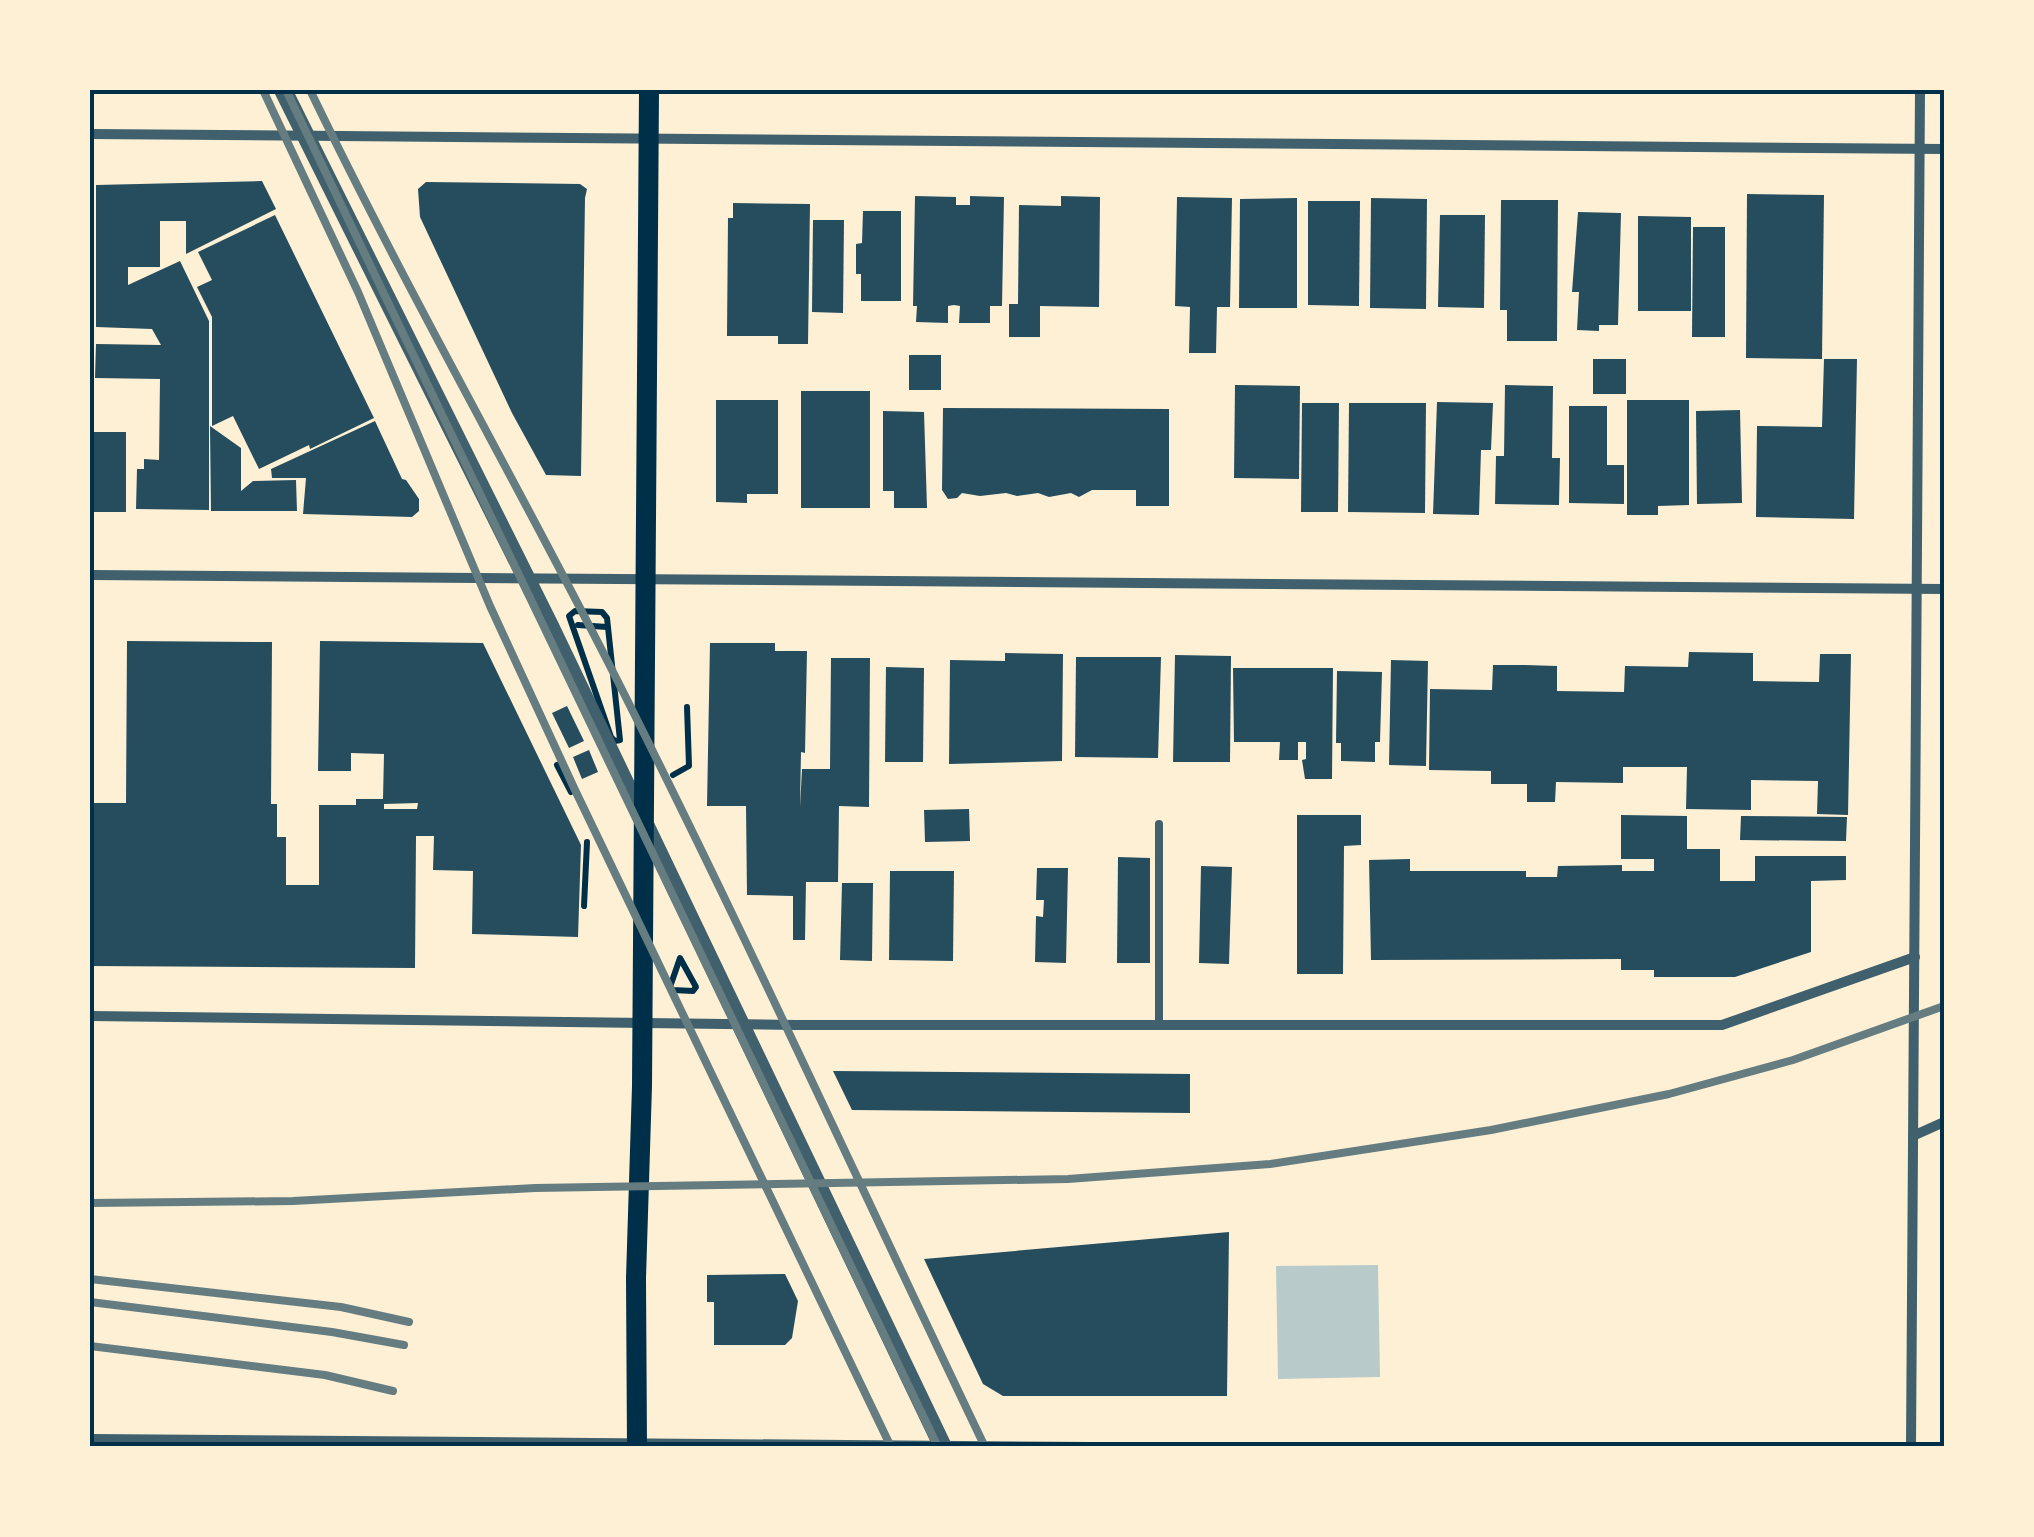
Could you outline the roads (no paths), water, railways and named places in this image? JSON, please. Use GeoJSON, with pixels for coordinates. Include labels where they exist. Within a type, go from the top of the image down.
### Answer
{"type":"FeatureCollection","features":[{"type":"Feature","properties":{"kind":"main road"},"geometry":{"type":"LineString","coordinates":[[638,1445],[636,1278],[642,1086],[649,90]]}},
{"type":"Feature","properties":{"kind":"street"},"geometry":{"type":"LineString","coordinates":[[283,90],[526,580],[942,1446]]}},
{"type":"Feature","properties":{"kind":"street"},"geometry":{"type":"LineString","coordinates":[[1911,1447],[1920,90]]}},
{"type":"Feature","properties":{"kind":"street"},"geometry":{"type":"LineString","coordinates":[[90,134],[1944,149]]}},
{"type":"Feature","properties":{"kind":"street"},"geometry":{"type":"LineString","coordinates":[[90,575],[1944,589]]}},
{"type":"Feature","properties":{"kind":"street"},"geometry":{"type":"LineString","coordinates":[[90,1016],[740,1023],[1722,1025],[1915,959]]}},
{"type":"Feature","properties":{"kind":"street"},"geometry":{"type":"LineString","coordinates":[[1915,1135],[1944,1122]]}},
{"type":"Feature","properties":{"kind":"street"},"geometry":{"type":"LineString","coordinates":[[90,1439],[1091,1447]]}},
{"type":"Feature","properties":{"kind":"lane"},"geometry":{"type":"LineString","coordinates":[[1159,824],[1159,1025]]}},
{"type":"Feature","properties":{"kind":"railway"},"geometry":{"type":"LineString","coordinates":[[263,90],[358,292],[490,606],[575,790],[891,1447]]}},
{"type":"Feature","properties":{"kind":"railway"},"geometry":{"type":"LineString","coordinates":[[286,90],[938,1447]]}},
{"type":"Feature","properties":{"kind":"railway"},"geometry":{"type":"LineString","coordinates":[[310,90],[658,761],[985,1447]]}},
{"type":"Feature","properties":{"kind":"railway"},"geometry":{"type":"LineString","coordinates":[[90,1203],[293,1201],[535,1188],[1068,1179],[1270,1164],[1491,1130],[1669,1094],[1793,1060],[1944,1006]]}},
{"type":"Feature","properties":{"kind":"railway"},"geometry":{"type":"LineString","coordinates":[[90,1279],[341,1307],[409,1322]]}},
{"type":"Feature","properties":{"kind":"railway"},"geometry":{"type":"LineString","coordinates":[[90,1302],[332,1332],[404,1345]]}},
{"type":"Feature","properties":{"kind":"railway"},"geometry":{"type":"LineString","coordinates":[[90,1346],[325,1375],[393,1391]]}}]}
